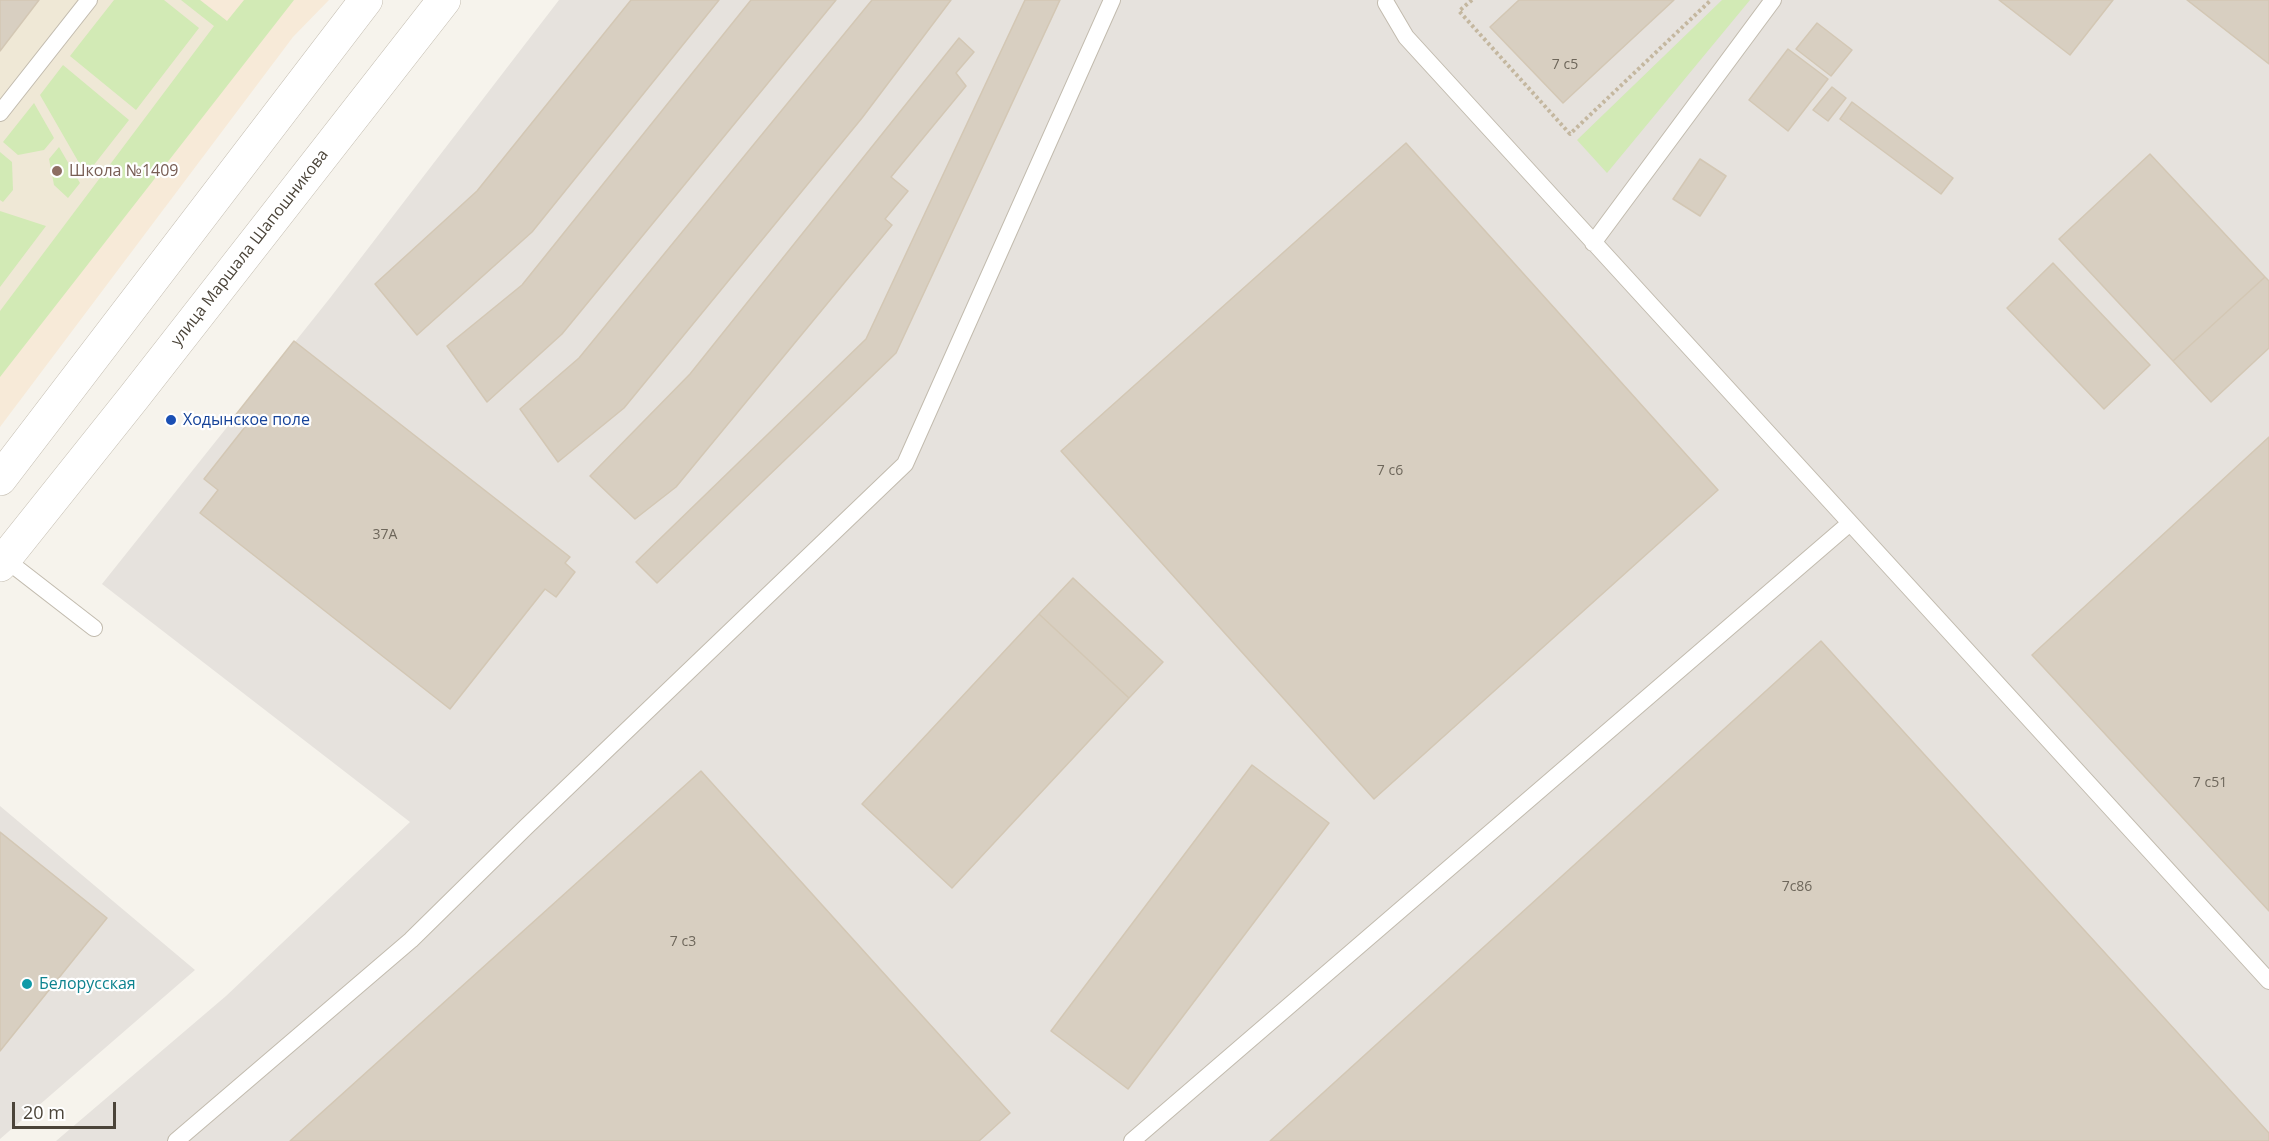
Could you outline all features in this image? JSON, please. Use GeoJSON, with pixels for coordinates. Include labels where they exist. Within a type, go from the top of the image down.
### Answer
{"type":"FeatureCollection","features":[{"type":"Feature","properties":{"kind":"street"},"geometry":{"type":"LineString","coordinates":[[7,470],[366,0]]}},
{"type":"Feature","properties":{"kind":"street","name":"улица Маршала Шапошникова"},"geometry":{"type":"LineString","coordinates":[[3,562],[444,0]]}},
{"type":"Feature","properties":{"kind":"lane"},"geometry":{"type":"LineString","coordinates":[[0,113],[89,0]]}},
{"type":"Feature","properties":{"kind":"lane"},"geometry":{"type":"LineString","coordinates":[[176,1141],[411,940],[905,464],[1112,0]]}},
{"type":"Feature","properties":{"kind":"lane"},"geometry":{"type":"LineString","coordinates":[[1593,243],[1773,0]]}},
{"type":"Feature","properties":{"kind":"lane"},"geometry":{"type":"LineString","coordinates":[[1385,1],[1406,37],[2269,981]]}},
{"type":"Feature","properties":{"kind":"lane"},"geometry":{"type":"LineString","coordinates":[[1132,1141],[1850,523]]}},
{"type":"Feature","properties":{"kind":"lane"},"geometry":{"type":"LineString","coordinates":[[3,562],[94,628]]}},
{"type":"Feature","properties":{"kind":"path"},"geometry":{"type":"LineString","coordinates":[[1472,0],[1459,11],[1570,134],[1712,0]]}},
{"type":"Feature","properties":{"kind":"shaded area"},"geometry":{"type":"Polygon","coordinates":[[[0,0],[329,0],[293,37],[0,427],[0,0]]]}},
{"type":"Feature","properties":{"kind":"shaded area","name":"Школа №1409"},"geometry":{"type":"Polygon","coordinates":[[[0,0],[200,0],[227,21],[0,322],[0,0]]]}},
{"type":"Feature","properties":{"kind":"shaded area"},"geometry":{"type":"Polygon","coordinates":[[[559,0],[2269,0],[2269,1141],[56,1141],[226,996],[410,822],[102,584],[330,298],[559,0]]]}},
{"type":"Feature","properties":{"kind":"shaded area"},"geometry":{"type":"Polygon","coordinates":[[[0,806],[195,970],[0,1139],[0,806]]]}},
{"type":"Feature","properties":{"kind":"green space"},"geometry":{"type":"Polygon","coordinates":[[[114,0],[164,0],[199,28],[136,110],[70,56],[114,0]]]}},
{"type":"Feature","properties":{"kind":"green space"},"geometry":{"type":"Polygon","coordinates":[[[181,0],[200,0],[227,21],[244,0],[294,0],[0,377],[0,311],[214,26],[181,0]]]}},
{"type":"Feature","properties":{"kind":"green space"},"geometry":{"type":"Polygon","coordinates":[[[1722,0],[1750,0],[1607,173],[1577,140],[1722,0]]]}},
{"type":"Feature","properties":{"kind":"green space"},"geometry":{"type":"Polygon","coordinates":[[[63,65],[129,120],[86,175],[40,95],[63,65]]]}},
{"type":"Feature","properties":{"kind":"green space"},"geometry":{"type":"Polygon","coordinates":[[[34,103],[54,138],[44,150],[18,155],[3,142],[34,103]]]}},
{"type":"Feature","properties":{"kind":"green space"},"geometry":{"type":"Polygon","coordinates":[[[59,147],[80,183],[68,198],[54,185],[49,159],[59,147]]]}},
{"type":"Feature","properties":{"kind":"green space"},"geometry":{"type":"Polygon","coordinates":[[[0,152],[12,162],[13,190],[3,202],[0,200],[0,152]]]}},
{"type":"Feature","properties":{"kind":"green space"},"geometry":{"type":"Polygon","coordinates":[[[0,211],[46,226],[0,287],[0,211]]]}},
{"type":"Feature","properties":{"kind":"building"},"geometry":{"type":"Polygon","coordinates":[[[0,0],[39,0],[0,51],[0,0]]]}},
{"type":"Feature","properties":{"kind":"building"},"geometry":{"type":"Polygon","coordinates":[[[631,0],[719,0],[532,232],[417,335],[375,284],[477,191],[631,0]]]}},
{"type":"Feature","properties":{"kind":"building"},"geometry":{"type":"Polygon","coordinates":[[[751,0],[836,0],[562,334],[487,402],[447,346],[522,285],[751,0]]]}},
{"type":"Feature","properties":{"kind":"building"},"geometry":{"type":"Polygon","coordinates":[[[872,0],[951,0],[862,118],[624,408],[558,462],[520,409],[579,358],[872,0]]]}},
{"type":"Feature","properties":{"kind":"building"},"geometry":{"type":"Polygon","coordinates":[[[1025,0],[1060,0],[896,353],[657,583],[636,562],[866,339],[1025,0]]]}},
{"type":"Feature","properties":{"kind":"building"},"geometry":{"type":"Polygon","coordinates":[[[1519,0],[1674,0],[1563,103],[1490,27],[1519,0]]]}},
{"type":"Feature","properties":{"kind":"building"},"geometry":{"type":"Polygon","coordinates":[[[1999,0],[2113,0],[2070,55],[1999,0]]]}},
{"type":"Feature","properties":{"kind":"building"},"geometry":{"type":"Polygon","coordinates":[[[2187,0],[2269,0],[2269,64],[2187,0]]]}},
{"type":"Feature","properties":{"kind":"building"},"geometry":{"type":"Polygon","coordinates":[[[1817,23],[1852,50],[1831,76],[1796,49],[1817,23]]]}},
{"type":"Feature","properties":{"kind":"building"},"geometry":{"type":"Polygon","coordinates":[[[959,38],[974,52],[956,73],[966,86],[891,177],[908,191],[885,219],[892,225],[676,487],[635,519],[590,476],[690,374],[959,38]]]}},
{"type":"Feature","properties":{"kind":"building"},"geometry":{"type":"Polygon","coordinates":[[[1788,49],[1828,79],[1788,131],[1749,100],[1788,49]]]}},
{"type":"Feature","properties":{"kind":"building"},"geometry":{"type":"Polygon","coordinates":[[[1832,87],[1846,98],[1828,121],[1813,110],[1832,87]]]}},
{"type":"Feature","properties":{"kind":"building"},"geometry":{"type":"Polygon","coordinates":[[[1852,102],[1953,178],[1941,194],[1840,119],[1852,102]]]}},
{"type":"Feature","properties":{"kind":"building"},"geometry":{"type":"Polygon","coordinates":[[[1406,143],[1718,490],[1374,799],[1061,451],[1406,143]]]}},
{"type":"Feature","properties":{"kind":"building"},"geometry":{"type":"Polygon","coordinates":[[[2150,154],[2265,277],[2173,361],[2059,239],[2150,154]]]}},
{"type":"Feature","properties":{"kind":"building"},"geometry":{"type":"Polygon","coordinates":[[[1700,159],[1726,176],[1700,216],[1673,199],[1700,159]]]}},
{"type":"Feature","properties":{"kind":"building"},"geometry":{"type":"Polygon","coordinates":[[[2053,263],[2150,365],[2104,409],[2007,308],[2053,263]]]}},
{"type":"Feature","properties":{"kind":"building"},"geometry":{"type":"Polygon","coordinates":[[[2265,277],[2269,281],[2269,348],[2211,402],[2173,361],[2265,277]]]}},
{"type":"Feature","properties":{"kind":"building"},"geometry":{"type":"Polygon","coordinates":[[[294,341],[570,557],[565,563],[575,572],[556,597],[545,589],[450,709],[200,513],[218,490],[204,479],[245,427],[234,417],[294,341]]]}},
{"type":"Feature","properties":{"kind":"building"},"geometry":{"type":"Polygon","coordinates":[[[2269,437],[2269,911],[2032,655],[2269,437]]]}},
{"type":"Feature","properties":{"kind":"building"},"geometry":{"type":"Polygon","coordinates":[[[1073,578],[1163,662],[1129,698],[1039,614],[1073,578]]]}},
{"type":"Feature","properties":{"kind":"building"},"geometry":{"type":"Polygon","coordinates":[[[1039,614],[1129,698],[952,888],[862,804],[1039,614]]]}},
{"type":"Feature","properties":{"kind":"building"},"geometry":{"type":"Polygon","coordinates":[[[1821,641],[2269,1133],[2269,1141],[1270,1141],[1821,641]]]}},
{"type":"Feature","properties":{"kind":"building"},"geometry":{"type":"Polygon","coordinates":[[[1252,765],[1329,823],[1128,1089],[1051,1031],[1252,765]]]}},
{"type":"Feature","properties":{"kind":"building"},"geometry":{"type":"Polygon","coordinates":[[[701,771],[1010,1113],[979,1141],[290,1141],[701,771]]]}},
{"type":"Feature","properties":{"kind":"building","name":"Белорусская"},"geometry":{"type":"Polygon","coordinates":[[[0,832],[107,918],[0,1051],[0,832]]]}},
{"type":"Feature","properties":{"kind":"place","name":"Школа №1409"},"geometry":{"type":"Point","coordinates":[57,171]}},
{"type":"Feature","properties":{"kind":"place","name":"Ходынское поле"},"geometry":{"type":"Point","coordinates":[171,420]}},
{"type":"Feature","properties":{"kind":"place","name":"Белорусская"},"geometry":{"type":"Point","coordinates":[27,984]}}]}
